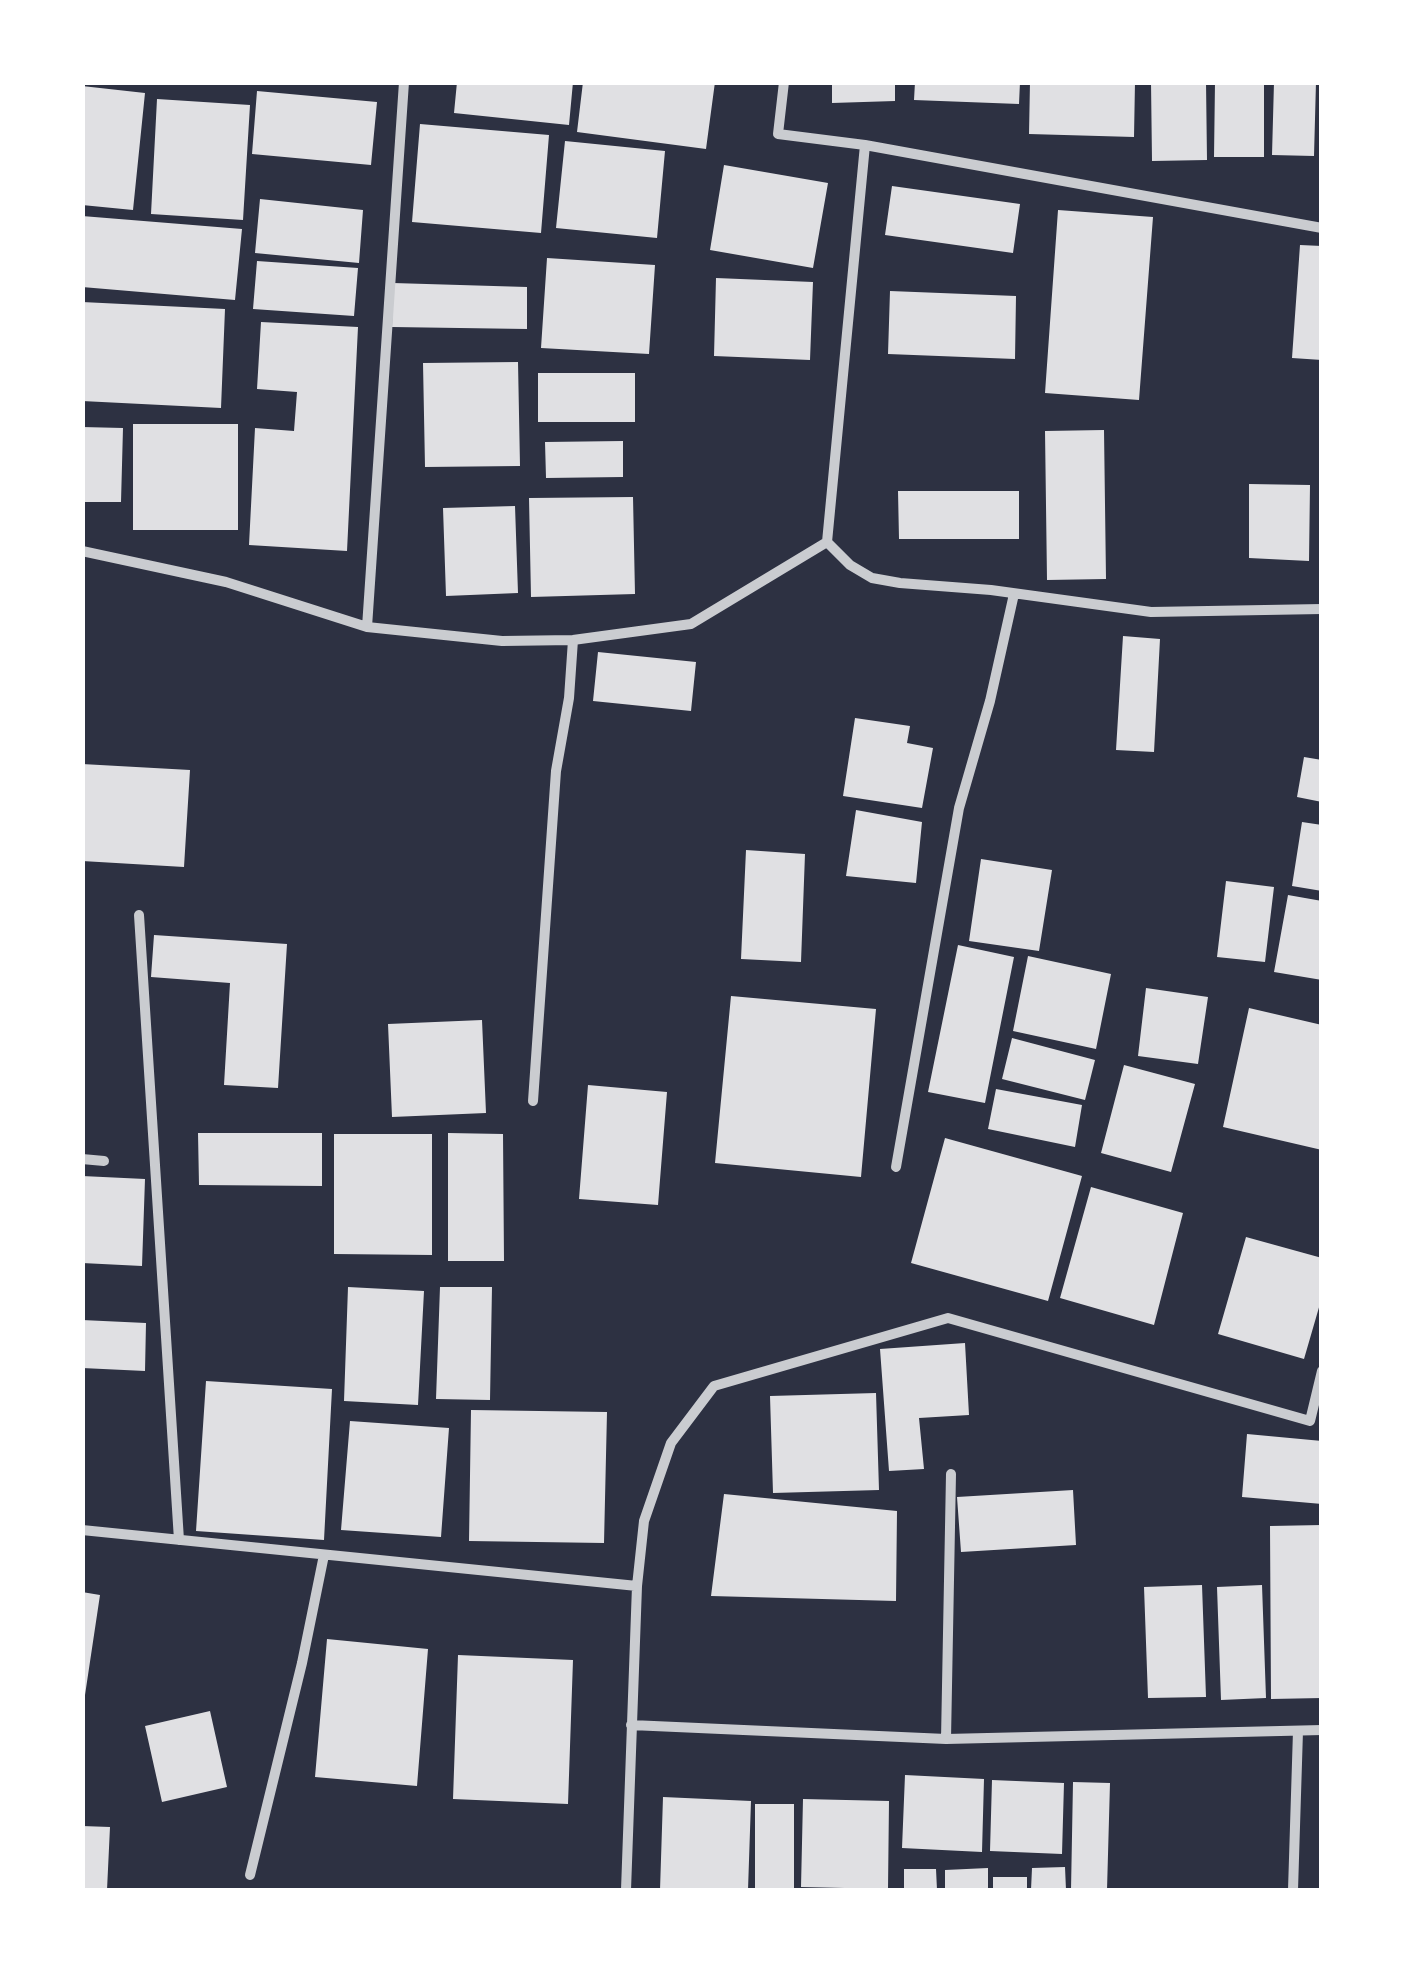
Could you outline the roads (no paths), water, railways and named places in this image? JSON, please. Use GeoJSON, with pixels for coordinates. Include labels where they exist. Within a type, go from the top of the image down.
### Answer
{"type":"FeatureCollection","features":[{"type":"Feature","properties":{"kind":"street"},"geometry":{"type":"LineString","coordinates":[[368,627],[404,82]]}},
{"type":"Feature","properties":{"kind":"street"},"geometry":{"type":"LineString","coordinates":[[784,82],[778,134],[865,145],[1322,228]]}},
{"type":"Feature","properties":{"kind":"street"},"geometry":{"type":"LineString","coordinates":[[827,542],[865,145]]}},
{"type":"Feature","properties":{"kind":"street"},"geometry":{"type":"LineString","coordinates":[[82,551],[226,582],[368,627],[502,641],[573,640],[691,624],[827,542]]}},
{"type":"Feature","properties":{"kind":"street"},"geometry":{"type":"LineString","coordinates":[[827,542],[850,565],[872,578],[1150,612],[1322,610]]}},
{"type":"Feature","properties":{"kind":"street"},"geometry":{"type":"LineString","coordinates":[[896,1167],[959,808],[990,701],[1014,594]]}},
{"type":"Feature","properties":{"kind":"street"},"geometry":{"type":"LineString","coordinates":[[533,1101],[556,770],[569,698],[573,640]]}},
{"type":"Feature","properties":{"kind":"street"},"geometry":{"type":"LineString","coordinates":[[139,915],[178,1540]]}},
{"type":"Feature","properties":{"kind":"street"},"geometry":{"type":"LineString","coordinates":[[82,1159],[104,1161]]}},
{"type":"Feature","properties":{"kind":"street"},"geometry":{"type":"LineString","coordinates":[[626,1890],[637,1586],[644,1520],[671,1443],[714,1386],[948,1318],[1310,1421],[1322,1371]]}},
{"type":"Feature","properties":{"kind":"street"},"geometry":{"type":"LineString","coordinates":[[946,1739],[952,1474]]}},
{"type":"Feature","properties":{"kind":"street"},"geometry":{"type":"LineString","coordinates":[[82,1530],[637,1586]]}},
{"type":"Feature","properties":{"kind":"street"},"geometry":{"type":"LineString","coordinates":[[250,1876],[324,1555]]}},
{"type":"Feature","properties":{"kind":"street"},"geometry":{"type":"LineString","coordinates":[[632,1724],[946,1739],[1322,1730]]}},
{"type":"Feature","properties":{"kind":"street"},"geometry":{"type":"LineString","coordinates":[[1293,1890],[1298,1730]]}}]}
